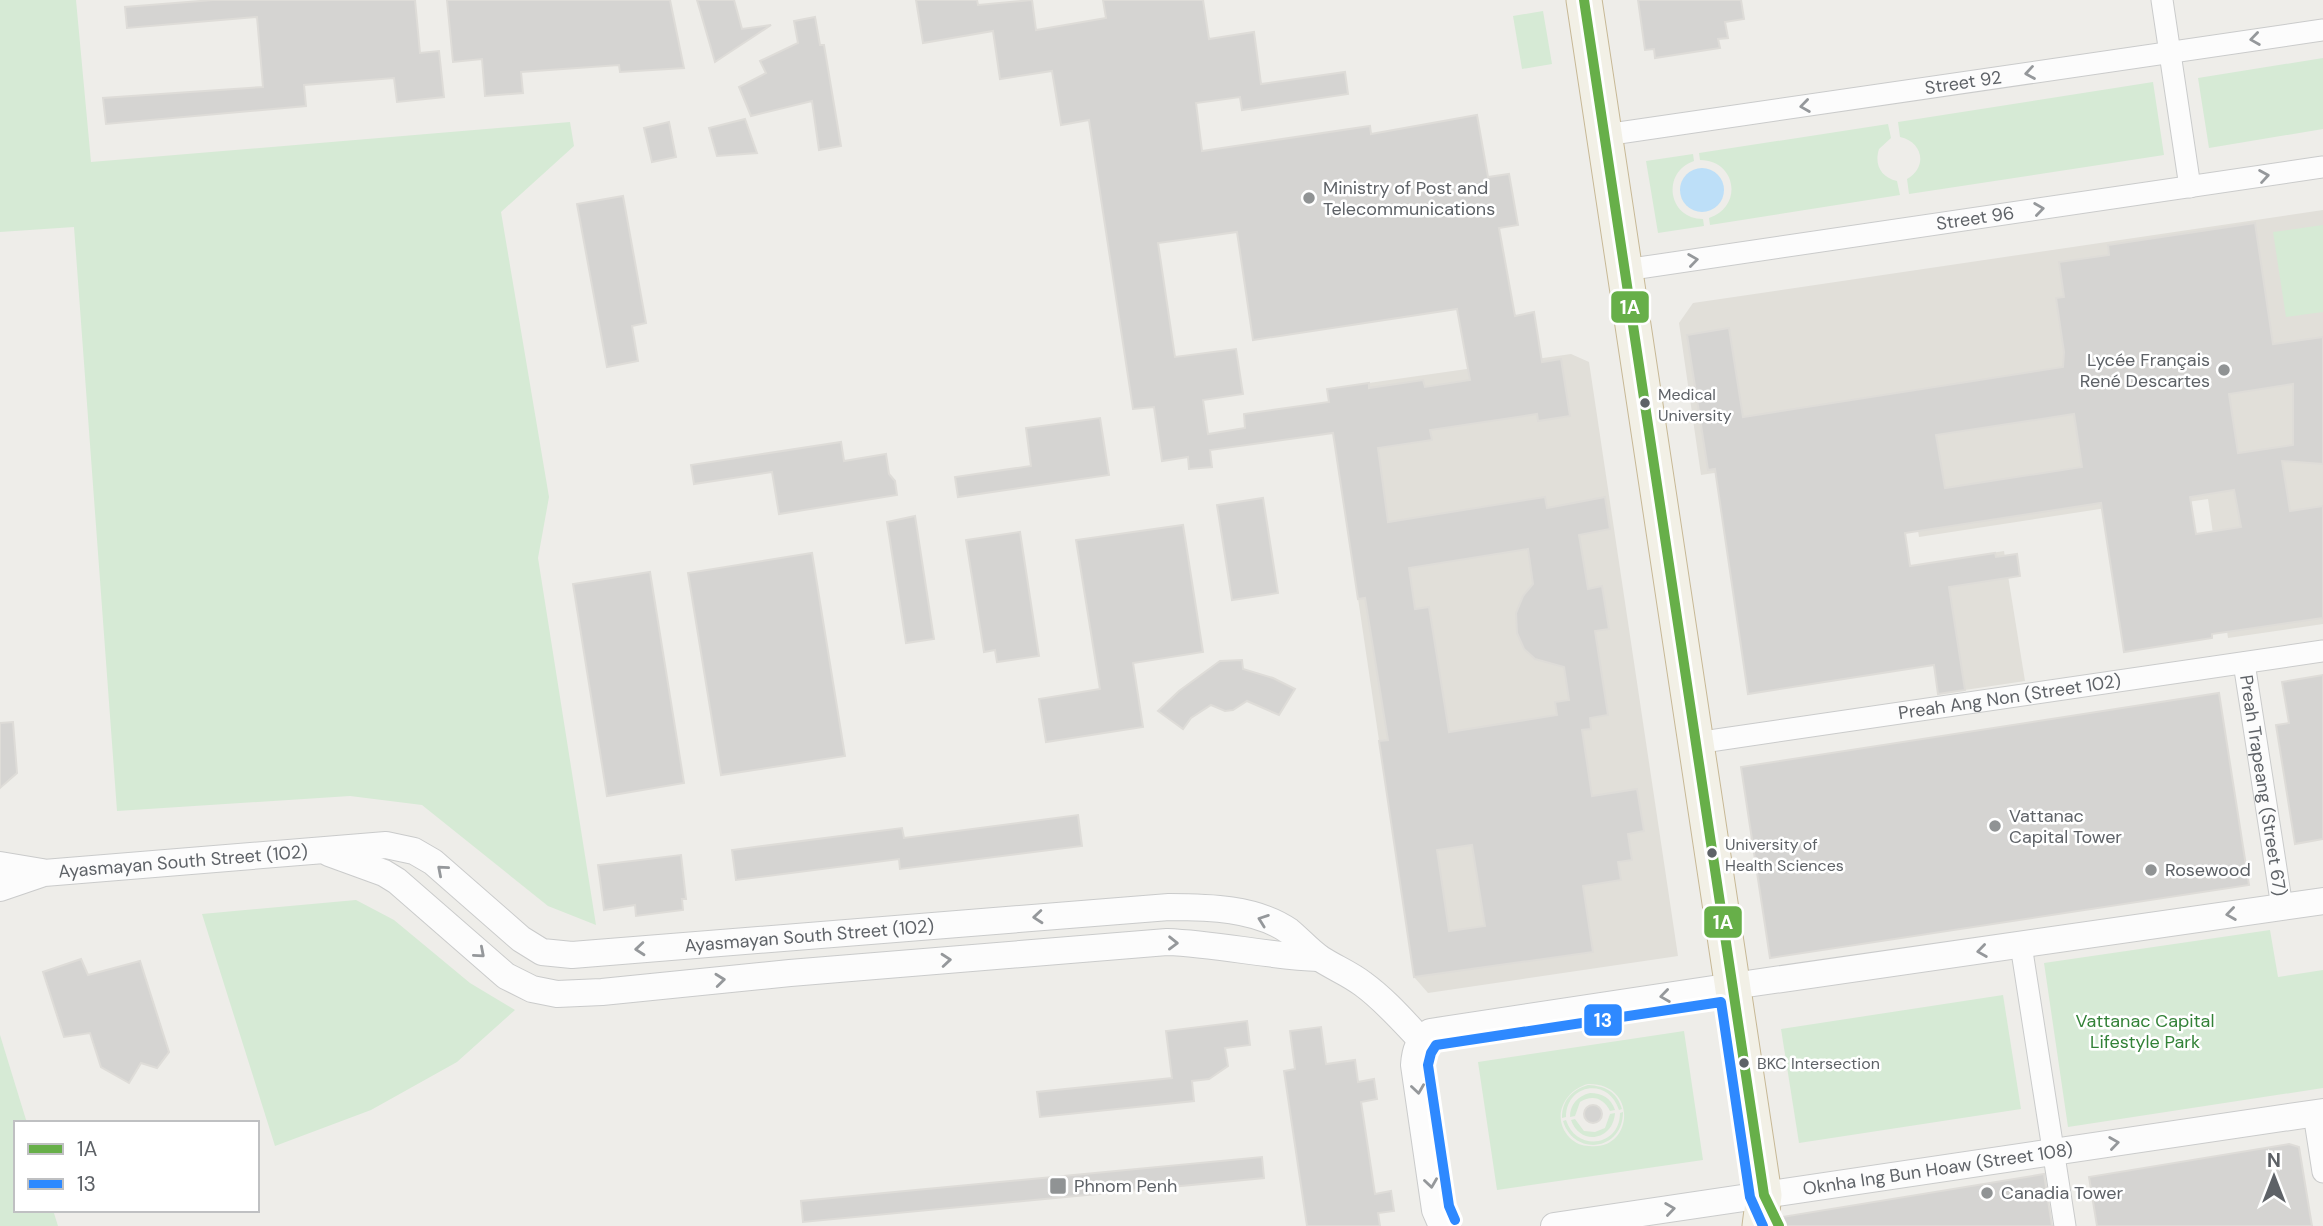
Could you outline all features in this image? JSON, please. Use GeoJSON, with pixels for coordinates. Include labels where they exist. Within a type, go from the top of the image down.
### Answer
{"type":"FeatureCollection","features":[{"type":"Feature","properties":{"kind":"highway"},"geometry":{"type":"LineString","coordinates":[[1584,0],[1733,986],[1762,1211],[1779,1226]]}},
{"type":"Feature","properties":{"kind":"street"},"geometry":{"type":"LineString","coordinates":[[2162,0],[2190,187]]}},
{"type":"Feature","properties":{"kind":"street","name":"Street 92"},"geometry":{"type":"LineString","coordinates":[[1605,135],[2323,30]]}},
{"type":"Feature","properties":{"kind":"street","name":"Street 96"},"geometry":{"type":"LineString","coordinates":[[1625,270],[2323,167]]}},
{"type":"Feature","properties":{"kind":"street","name":"Preah Ang Non (Street 102)"},"geometry":{"type":"LineString","coordinates":[[1696,743],[2323,651]]}},
{"type":"Feature","properties":{"kind":"street","name":"Preah Trapeang (Street 67)"},"geometry":{"type":"LineString","coordinates":[[2244,663],[2282,907]]}},
{"type":"Feature","properties":{"kind":"street","name":"Ayasmayan South Street (102)"},"geometry":{"type":"LineString","coordinates":[[0,888],[44,873],[386,845],[414,851],[433,862],[521,939],[542,952],[572,955],[1169,907],[1206,907],[1265,919],[1287,930],[1319,958],[1363,984],[1391,1008],[1421,1040]]}},
{"type":"Feature","properties":{"kind":"street","name":"Ayasmayan South Street (102)"},"geometry":{"type":"LineString","coordinates":[[323,850],[384,873],[397,881],[506,975],[532,989],[557,993],[601,992],[790,973],[1167,942],[1285,957],[1319,958]]}},
{"type":"Feature","properties":{"kind":"street","name":"Ayasmayan South Street (102)"},"geometry":{"type":"LineString","coordinates":[[0,865],[44,873]]}},
{"type":"Feature","properties":{"kind":"street"},"geometry":{"type":"LineString","coordinates":[[1442,1226],[1435,1210],[1414,1065],[1415,1052],[1421,1040],[1430,1032],[2323,901]]}},
{"type":"Feature","properties":{"kind":"street"},"geometry":{"type":"LineString","coordinates":[[785,937],[790,973]]}},
{"type":"Feature","properties":{"kind":"street"},"geometry":{"type":"LineString","coordinates":[[2021,945],[2065,1226]]}},
{"type":"Feature","properties":{"kind":"street"},"geometry":{"type":"LineString","coordinates":[[2318,1113],[2323,1172]]}},
{"type":"Feature","properties":{"kind":"street","name":"Oknha Ing Bun Hoaw (Street 108)"},"geometry":{"type":"LineString","coordinates":[[1565,1225],[1762,1211],[2053,1152],[2318,1113]]}},
{"type":"Feature","properties":{"kind":"shaded area"},"geometry":{"type":"Polygon","coordinates":[[[2323,210],[2323,624],[2228,638],[2208,499],[2146,508],[2145,502],[1919,537],[1904,444],[1701,475],[1679,323],[1693,303],[2323,210]]]}},
{"type":"Feature","properties":{"kind":"shaded area"},"geometry":{"type":"Polygon","coordinates":[[[1571,354],[1589,362],[1678,956],[1428,993],[1414,977],[1327,389],[1571,354]]]}},
{"type":"Feature","properties":{"kind":"shaded area"},"geometry":{"type":"Polygon","coordinates":[[[2004,551],[2025,681],[1938,694],[1918,565],[2004,551]]]}},
{"type":"Feature","properties":{"kind":"green space"},"geometry":{"type":"Polygon","coordinates":[[[0,0],[76,0],[91,162],[570,122],[574,146],[501,212],[549,497],[538,558],[596,925],[548,906],[422,805],[350,796],[117,811],[74,227],[0,232],[0,0]]]}},
{"type":"Feature","properties":{"kind":"green space"},"geometry":{"type":"Polygon","coordinates":[[[1543,11],[1552,64],[1522,69],[1513,16],[1543,11]]]}},
{"type":"Feature","properties":{"kind":"green space"},"geometry":{"type":"Polygon","coordinates":[[[2323,58],[2323,129],[2209,148],[2198,78],[2323,58]]]}},
{"type":"Feature","properties":{"kind":"green space"},"geometry":{"type":"Polygon","coordinates":[[[2153,82],[2164,155],[1909,194],[1907,179],[1918,168],[1920,155],[1914,144],[1900,137],[1898,122],[2153,82]]]}},
{"type":"Feature","properties":{"kind":"green space"},"geometry":{"type":"Polygon","coordinates":[[[1888,124],[1891,138],[1879,149],[1877,160],[1880,170],[1897,181],[1900,195],[1710,225],[1709,218],[1727,204],[1731,184],[1722,167],[1700,160],[1699,153],[1888,124]]]}},
{"type":"Feature","properties":{"kind":"green space"},"geometry":{"type":"Polygon","coordinates":[[[1693,154],[1694,161],[1683,167],[1677,175],[1673,194],[1682,211],[1691,217],[1703,219],[1704,226],[1658,233],[1646,161],[1693,154]]]}},
{"type":"Feature","properties":{"kind":"green space"},"geometry":{"type":"Polygon","coordinates":[[[2323,225],[2323,312],[2286,317],[2273,232],[2323,225]]]}},
{"type":"Feature","properties":{"kind":"green space"},"geometry":{"type":"Polygon","coordinates":[[[356,900],[394,920],[470,983],[515,1010],[457,1062],[371,1110],[275,1146],[202,914],[356,900]]]}},
{"type":"Feature","properties":{"kind":"green space","name":"Vattanac Capital Lifestyle Park"},"geometry":{"type":"Polygon","coordinates":[[[2270,930],[2278,977],[2323,970],[2323,1088],[2068,1127],[2044,963],[2270,930]]]}},
{"type":"Feature","properties":{"kind":"green space"},"geometry":{"type":"Polygon","coordinates":[[[2003,995],[2021,1109],[1799,1143],[1781,1029],[2003,995]]]}},
{"type":"Feature","properties":{"kind":"green space"},"geometry":{"type":"Polygon","coordinates":[[[1684,1031],[1703,1160],[1497,1190],[1478,1062],[1684,1031]],[[1588,1084],[1580,1087],[1563,1105],[1561,1122],[1564,1130],[1579,1144],[1604,1145],[1615,1139],[1621,1129],[1624,1117],[1622,1105],[1616,1094],[1604,1087],[1588,1084]]]}},
{"type":"Feature","properties":{"kind":"green space"},"geometry":{"type":"Polygon","coordinates":[[[0,1035],[26,1121],[14,1121],[14,1212],[54,1212],[58,1226],[0,1226],[0,1035]]]}},
{"type":"Feature","properties":{"kind":"green space"},"geometry":{"type":"Polygon","coordinates":[[[1588,1085],[1610,1091],[1622,1109],[1619,1110],[1614,1099],[1606,1092],[1589,1088],[1573,1097],[1566,1117],[1562,1118],[1569,1097],[1588,1085]]]}},
{"type":"Feature","properties":{"kind":"green space"},"geometry":{"type":"Polygon","coordinates":[[[1590,1093],[1606,1097],[1615,1110],[1610,1111],[1601,1100],[1589,1098],[1580,1102],[1575,1116],[1570,1117],[1571,1108],[1576,1101],[1590,1093]]]}},
{"type":"Feature","properties":{"kind":"green space"},"geometry":{"type":"Polygon","coordinates":[[[1623,1112],[1621,1125],[1615,1135],[1597,1145],[1577,1140],[1569,1133],[1563,1121],[1566,1120],[1571,1130],[1579,1137],[1587,1141],[1597,1141],[1606,1139],[1613,1133],[1620,1113],[1623,1112]]]}},
{"type":"Feature","properties":{"kind":"green space"},"geometry":{"type":"Polygon","coordinates":[[[1615,1113],[1609,1130],[1596,1137],[1581,1134],[1571,1120],[1575,1119],[1584,1131],[1595,1132],[1605,1128],[1610,1114],[1615,1113]]]}},
{"type":"Feature","properties":{"kind":"water"},"geometry":{"type":"Polygon","coordinates":[[[1702,168],[1718,174],[1724,190],[1718,206],[1702,212],[1686,206],[1680,190],[1686,174],[1702,168]]]}},
{"type":"Feature","properties":{"kind":"building"},"geometry":{"type":"Polygon","coordinates":[[[213,0],[415,0],[420,53],[439,51],[444,97],[397,102],[394,78],[304,85],[306,106],[106,124],[103,98],[263,87],[257,17],[127,28],[125,7],[213,0]]]}},
{"type":"Feature","properties":{"kind":"building"},"geometry":{"type":"Polygon","coordinates":[[[447,0],[670,0],[684,68],[620,72],[619,65],[521,72],[523,93],[485,96],[482,59],[453,62],[447,0]]]}},
{"type":"Feature","properties":{"kind":"building"},"geometry":{"type":"Polygon","coordinates":[[[697,0],[734,0],[742,29],[771,25],[715,62],[697,0]]]}},
{"type":"Feature","properties":{"kind":"building"},"geometry":{"type":"Polygon","coordinates":[[[916,0],[977,0],[978,5],[1032,0],[1036,30],[1106,18],[1103,0],[1203,0],[1209,39],[1254,32],[1261,84],[1345,72],[1348,94],[1242,110],[1240,97],[1196,103],[1202,151],[1370,126],[1371,134],[1477,115],[1488,177],[1509,174],[1518,225],[1499,228],[1515,316],[1534,312],[1542,362],[1561,359],[1570,416],[1538,421],[1537,414],[1430,430],[1432,440],[1378,448],[1388,522],[1545,497],[1547,508],[1605,497],[1610,529],[1579,535],[1588,589],[1602,586],[1609,629],[1595,631],[1608,715],[1590,718],[1591,729],[1582,730],[1592,796],[1637,789],[1644,831],[1628,834],[1632,860],[1618,862],[1621,880],[1583,886],[1593,952],[1414,977],[1379,741],[1388,740],[1365,598],[1358,599],[1333,433],[1210,450],[1212,467],[1189,469],[1188,457],[1162,461],[1154,407],[1133,409],[1089,120],[1061,125],[1052,71],[1000,79],[993,31],[923,43],[916,0]],[[1237,232],[1158,243],[1175,357],[1236,349],[1243,394],[1203,400],[1208,434],[1245,428],[1244,414],[1329,402],[1327,389],[1369,383],[1369,388],[1423,380],[1425,387],[1470,380],[1457,309],[1253,340],[1237,232]],[[1528,549],[1409,568],[1415,609],[1429,607],[1449,732],[1557,715],[1555,702],[1569,700],[1564,667],[1535,659],[1524,649],[1517,633],[1516,613],[1523,596],[1533,584],[1528,549]],[[1472,845],[1437,850],[1449,931],[1485,926],[1472,845]]]}},
{"type":"Feature","properties":{"kind":"building"},"geometry":{"type":"Polygon","coordinates":[[[1638,0],[1741,0],[1744,19],[1725,22],[1728,38],[1718,39],[1720,48],[1655,58],[1654,49],[1645,50],[1638,0]]]}},
{"type":"Feature","properties":{"kind":"building"},"geometry":{"type":"Polygon","coordinates":[[[815,17],[820,45],[824,45],[841,146],[819,150],[812,101],[751,116],[739,87],[766,73],[760,61],[798,43],[794,21],[815,17]]]}},
{"type":"Feature","properties":{"kind":"building"},"geometry":{"type":"Polygon","coordinates":[[[745,119],[757,153],[717,156],[709,128],[745,119]]]}},
{"type":"Feature","properties":{"kind":"building"},"geometry":{"type":"Polygon","coordinates":[[[669,122],[676,157],[652,162],[644,128],[669,122]]]}},
{"type":"Feature","properties":{"kind":"building"},"geometry":{"type":"Polygon","coordinates":[[[623,196],[646,323],[632,326],[638,361],[607,367],[577,204],[623,196]]]}},
{"type":"Feature","properties":{"kind":"building"},"geometry":{"type":"Polygon","coordinates":[[[2255,223],[2273,344],[2323,337],[2323,464],[2282,461],[2290,511],[2323,506],[2323,618],[2212,634],[2212,638],[2124,652],[2101,503],[1905,533],[1910,566],[1995,553],[1996,557],[2017,554],[2020,576],[1949,587],[1965,690],[1938,694],[1934,665],[1748,694],[1715,469],[1708,470],[1687,335],[1729,328],[1743,417],[2063,367],[2064,352],[2056,298],[2064,297],[2059,262],[2109,255],[2108,245],[2255,223]],[[2293,384],[2229,394],[2238,453],[2293,445],[2293,384]],[[2074,414],[1936,435],[1945,488],[2082,467],[2074,414]],[[2234,490],[2190,497],[2196,534],[2241,527],[2234,490]]]}},
{"type":"Feature","properties":{"kind":"building"},"geometry":{"type":"Polygon","coordinates":[[[1100,418],[1109,475],[958,497],[955,477],[1031,466],[1026,428],[1100,418]]]}},
{"type":"Feature","properties":{"kind":"building"},"geometry":{"type":"Polygon","coordinates":[[[841,442],[844,461],[886,454],[889,474],[895,481],[897,495],[779,514],[772,472],[694,484],[691,465],[841,442]]]}},
{"type":"Feature","properties":{"kind":"building"},"geometry":{"type":"Polygon","coordinates":[[[1263,498],[1278,593],[1232,600],[1217,505],[1263,498]]]}},
{"type":"Feature","properties":{"kind":"building"},"geometry":{"type":"Polygon","coordinates":[[[915,516],[934,639],[906,643],[887,522],[915,516]]]}},
{"type":"Feature","properties":{"kind":"building"},"geometry":{"type":"Polygon","coordinates":[[[1183,525],[1203,652],[1133,663],[1143,727],[1046,742],[1039,699],[1100,689],[1076,540],[1183,525]]]}},
{"type":"Feature","properties":{"kind":"building"},"geometry":{"type":"Polygon","coordinates":[[[1020,532],[1039,656],[997,662],[995,650],[984,652],[966,540],[1020,532]]]}},
{"type":"Feature","properties":{"kind":"building"},"geometry":{"type":"Polygon","coordinates":[[[812,553],[845,756],[721,775],[688,573],[812,553]]]}},
{"type":"Feature","properties":{"kind":"building"},"geometry":{"type":"Polygon","coordinates":[[[650,572],[684,783],[607,796],[573,584],[650,572]]]}},
{"type":"Feature","properties":{"kind":"building"},"geometry":{"type":"Polygon","coordinates":[[[1242,660],[1243,669],[1273,678],[1295,689],[1279,715],[1247,701],[1233,710],[1225,711],[1211,705],[1191,718],[1183,729],[1158,711],[1179,691],[1220,661],[1242,660]]]}},
{"type":"Feature","properties":{"kind":"building"},"geometry":{"type":"Polygon","coordinates":[[[2323,675],[2323,839],[2295,844],[2276,725],[2289,723],[2282,682],[2323,675]]]}},
{"type":"Feature","properties":{"kind":"building","name":"Vattanac Capital Tower"},"geometry":{"type":"Polygon","coordinates":[[[2219,693],[2249,885],[1770,958],[1741,767],[2219,693]]]}},
{"type":"Feature","properties":{"kind":"building"},"geometry":{"type":"Polygon","coordinates":[[[13,722],[17,773],[0,788],[0,723],[13,722]]]}},
{"type":"Feature","properties":{"kind":"building"},"geometry":{"type":"Polygon","coordinates":[[[1078,815],[1082,846],[900,869],[899,859],[736,880],[732,850],[902,828],[904,838],[1078,815]]]}},
{"type":"Feature","properties":{"kind":"building"},"geometry":{"type":"Polygon","coordinates":[[[681,855],[686,899],[682,899],[683,910],[636,916],[635,905],[604,910],[598,865],[681,855]]]}},
{"type":"Feature","properties":{"kind":"building"},"geometry":{"type":"Polygon","coordinates":[[[81,959],[88,975],[140,961],[169,1052],[157,1068],[141,1063],[129,1083],[101,1067],[90,1033],[64,1037],[43,972],[81,959]]]}},
{"type":"Feature","properties":{"kind":"building"},"geometry":{"type":"Polygon","coordinates":[[[1247,1021],[1250,1045],[1225,1048],[1228,1066],[1209,1079],[1192,1081],[1194,1101],[1040,1117],[1037,1092],[1172,1078],[1166,1031],[1247,1021]]]}},
{"type":"Feature","properties":{"kind":"building"},"geometry":{"type":"Polygon","coordinates":[[[1321,1027],[1326,1064],[1355,1060],[1358,1082],[1374,1079],[1377,1099],[1361,1102],[1375,1194],[1391,1191],[1394,1211],[1378,1213],[1380,1226],[1307,1226],[1284,1071],[1295,1069],[1290,1031],[1321,1027]]]}},
{"type":"Feature","properties":{"kind":"building"},"geometry":{"type":"Polygon","coordinates":[[[1593,1105],[1599,1108],[1602,1114],[1599,1120],[1593,1123],[1587,1120],[1584,1114],[1587,1108],[1593,1105]]]}},
{"type":"Feature","properties":{"kind":"building"},"geometry":{"type":"Polygon","coordinates":[[[2289,1144],[2299,1147],[2312,1226],[2097,1226],[2089,1177],[2289,1144]]]}},
{"type":"Feature","properties":{"kind":"building"},"geometry":{"type":"Polygon","coordinates":[[[1262,1157],[1264,1178],[803,1222],[801,1201],[1262,1157]]]}},
{"type":"Feature","properties":{"kind":"building","name":"Canadia Tower"},"geometry":{"type":"Polygon","coordinates":[[[2044,1174],[2052,1226],[1782,1226],[1782,1217],[2044,1174]]]}},
{"type":"Feature","properties":{"kind":"transit line","name":"1A"},"geometry":{"type":"LineString","coordinates":[[1584,0],[1764,1195],[1779,1226]]}},
{"type":"Feature","properties":{"kind":"transit line","name":"13"},"geometry":{"type":"LineString","coordinates":[[1455,1220],[1449,1206],[1428,1065],[1436,1045],[1721,1002],[1750,1197],[1763,1226]]}},
{"type":"Feature","properties":{"kind":"place","name":"Ministry of Post and Telecommunications"},"geometry":{"type":"Point","coordinates":[1309,198]}},
{"type":"Feature","properties":{"kind":"place","name":"Lycée Français René Descartes"},"geometry":{"type":"Point","coordinates":[2224,370]}},
{"type":"Feature","properties":{"kind":"place","name":"Medical University"},"geometry":{"type":"Point","coordinates":[1645,403]}},
{"type":"Feature","properties":{"kind":"place","name":"Vattanac Capital Tower"},"geometry":{"type":"Point","coordinates":[1995,826]}},
{"type":"Feature","properties":{"kind":"place","name":"University of Health Sciences"},"geometry":{"type":"Point","coordinates":[1712,853]}},
{"type":"Feature","properties":{"kind":"place","name":"Rosewood"},"geometry":{"type":"Point","coordinates":[2151,870]}},
{"type":"Feature","properties":{"kind":"place","name":"BKC Intersection"},"geometry":{"type":"Point","coordinates":[1744,1063]}},
{"type":"Feature","properties":{"kind":"place","name":"Phnom Penh"},"geometry":{"type":"Point","coordinates":[1058,1186]}},
{"type":"Feature","properties":{"kind":"place","name":"Canadia Tower"},"geometry":{"type":"Point","coordinates":[1987,1193]}}]}
